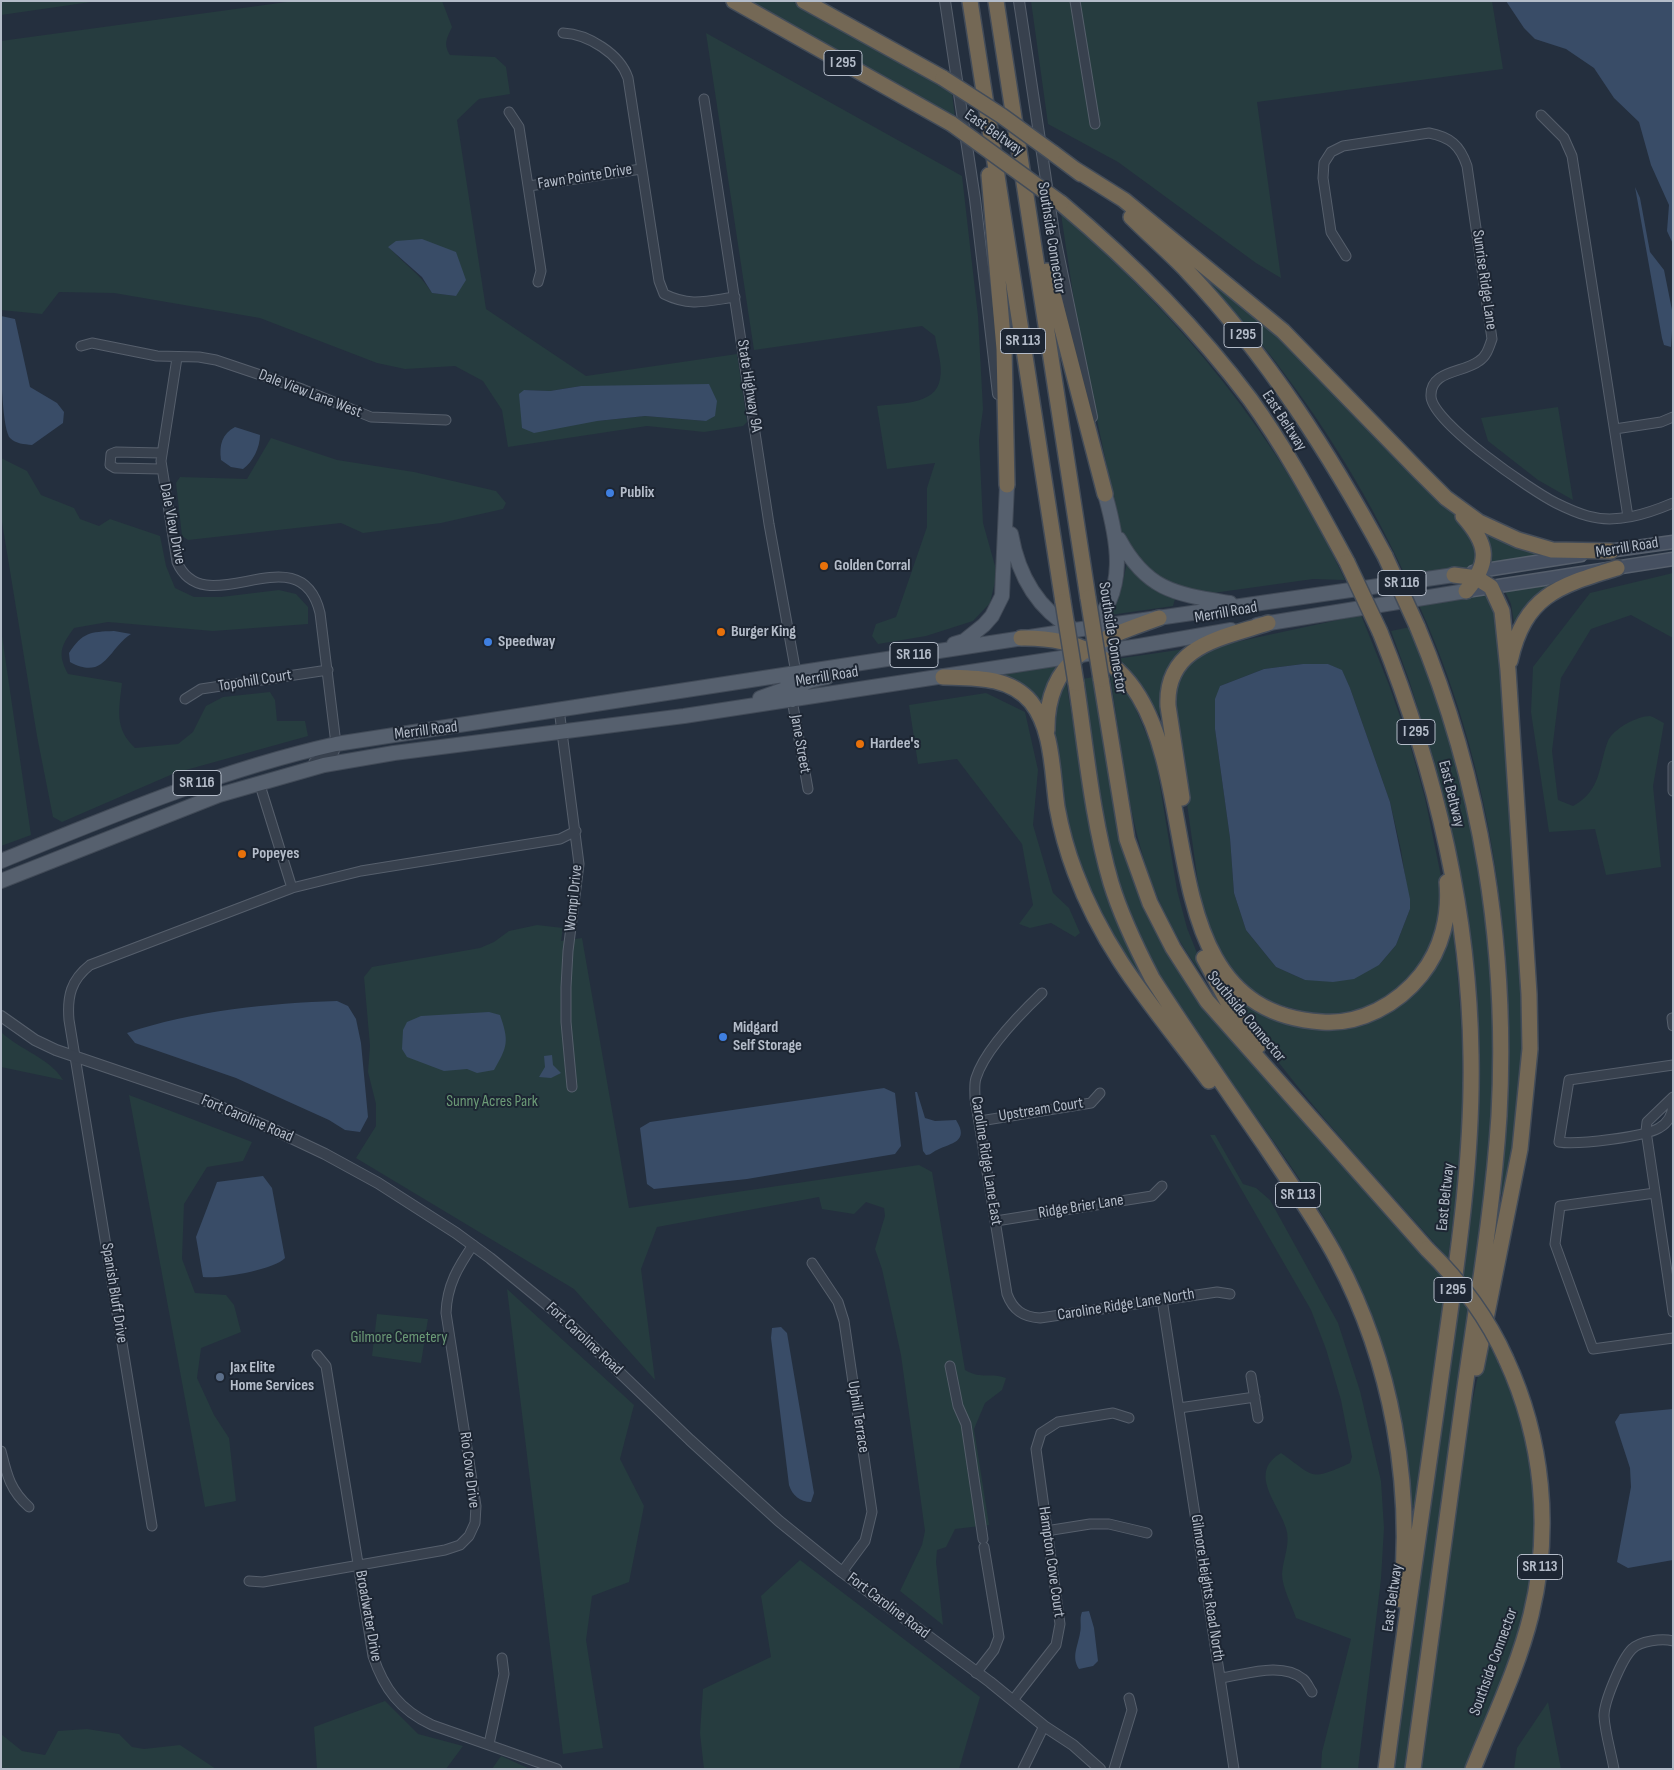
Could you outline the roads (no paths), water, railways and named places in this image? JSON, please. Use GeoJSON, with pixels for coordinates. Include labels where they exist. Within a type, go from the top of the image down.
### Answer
{"type":"FeatureCollection","features":[{"type":"Feature","properties":{"kind":"highway","name":"East Beltway"},"geometry":{"type":"LineString","coordinates":[[734,1],[952,124],[1061,203],[1114,248],[1150,284],[1192,328],[1250,400],[1313,498],[1347,562],[1380,632],[1401,683],[1454,879],[1467,980],[1472,1056],[1467,1166],[1455,1280],[1386,1769]]}},
{"type":"Feature","properties":{"kind":"highway","name":"East Beltway"},"geometry":{"type":"LineString","coordinates":[[804,1],[943,78],[1002,116],[1073,168],[1122,210],[1187,271],[1248,341],[1325,449],[1385,556],[1417,626],[1450,719],[1475,808],[1491,901],[1499,988],[1500,1062],[1494,1168],[1413,1769]]}},
{"type":"Feature","properties":{"kind":"highway","name":"SR 113"},"geometry":{"type":"LineString","coordinates":[[970,1],[1101,843],[1111,882],[1132,940],[1152,978],[1327,1241],[1349,1283],[1377,1354],[1397,1438],[1404,1514],[1404,1571],[1389,1742]]}},
{"type":"Feature","properties":{"kind":"highway","name":"Southside Connector"},"geometry":{"type":"LineString","coordinates":[[996,1],[1127,839],[1150,903],[1188,974],[1206,1001],[1469,1295],[1489,1325],[1518,1385],[1536,1453],[1541,1496],[1542,1545],[1537,1586],[1523,1642],[1473,1769]]}},
{"type":"Feature","properties":{"kind":"highway"},"geometry":{"type":"LineString","coordinates":[[982,81],[1004,349],[1007,484]]}},
{"type":"Feature","properties":{"kind":"highway"},"geometry":{"type":"LineString","coordinates":[[1073,168],[1124,200],[1283,331],[1446,498],[1479,538],[1484,555],[1479,575],[1466,590]]}},
{"type":"Feature","properties":{"kind":"highway"},"geometry":{"type":"LineString","coordinates":[[1032,232],[1044,261],[1105,494]]}},
{"type":"Feature","properties":{"kind":"highway"},"geometry":{"type":"LineString","coordinates":[[1446,498],[1479,522],[1518,540],[1552,550],[1610,551]]}},
{"type":"Feature","properties":{"kind":"highway"},"geometry":{"type":"LineString","coordinates":[[1508,670],[1520,627],[1532,609],[1561,587],[1623,567]]}},
{"type":"Feature","properties":{"kind":"highway"},"geometry":{"type":"LineString","coordinates":[[1454,575],[1479,575],[1492,586],[1502,611],[1508,670],[1529,994],[1530,1049],[1526,1100],[1511,1198],[1480,1350],[1458,1432]]}},
{"type":"Feature","properties":{"kind":"highway"},"geometry":{"type":"LineString","coordinates":[[1021,638],[1083,642],[1159,618]]}},
{"type":"Feature","properties":{"kind":"highway"},"geometry":{"type":"LineString","coordinates":[[1200,924],[1168,706],[1170,684],[1180,663],[1191,652],[1203,645],[1268,623]]}},
{"type":"Feature","properties":{"kind":"highway"},"geometry":{"type":"LineString","coordinates":[[1083,642],[1131,685],[1143,703],[1154,726],[1171,794],[1189,890],[1208,949],[1222,973],[1243,993],[1267,1009],[1305,1021],[1326,1023],[1363,1016],[1390,1003],[1405,992],[1430,964],[1442,938],[1447,914],[1448,889],[1443,836]]}},
{"type":"Feature","properties":{"kind":"highway"},"geometry":{"type":"LineString","coordinates":[[1083,642],[1061,673],[1053,690],[1046,716],[1047,736],[1063,837],[1096,923],[1137,989],[1289,1182]]}},
{"type":"Feature","properties":{"kind":"highway"},"geometry":{"type":"LineString","coordinates":[[944,677],[996,680],[1022,692],[1035,707],[1047,736]]}},
{"type":"Feature","properties":{"kind":"highway"},"geometry":{"type":"LineString","coordinates":[[1154,726],[1183,898],[1191,926],[1217,986],[1232,1012],[1266,1057],[1279,1082]]}},
{"type":"Feature","properties":{"kind":"main road"},"geometry":{"type":"LineString","coordinates":[[1007,484],[1008,513],[1018,566],[1026,583],[1055,617],[1083,642],[1101,616],[1113,590],[1118,556],[1116,534],[1105,494]]}},
{"type":"Feature","properties":{"kind":"main road"},"geometry":{"type":"LineString","coordinates":[[928,653],[964,641],[984,625],[995,610],[1004,586],[1004,542],[1008,513]]}},
{"type":"Feature","properties":{"kind":"main road"},"geometry":{"type":"LineString","coordinates":[[1116,534],[1132,561],[1150,579],[1162,587],[1180,595],[1246,605]]}},
{"type":"Feature","properties":{"kind":"main road","name":"Merrill Road"},"geometry":{"type":"LineString","coordinates":[[1479,575],[1610,551],[1673,542]]}},
{"type":"Feature","properties":{"kind":"main road"},"geometry":{"type":"LineString","coordinates":[[1623,567],[1637,558],[1673,552]]}},
{"type":"Feature","properties":{"kind":"main road","name":"Merrill Road"},"geometry":{"type":"LineString","coordinates":[[1,881],[175,811],[259,782],[324,765],[394,753],[684,716],[1008,667],[1083,642],[1139,646],[1466,590],[1673,559]]}},
{"type":"Feature","properties":{"kind":"main road","name":"Merrill Road"},"geometry":{"type":"LineString","coordinates":[[1159,618],[1454,575]]}},
{"type":"Feature","properties":{"kind":"main road"},"geometry":{"type":"LineString","coordinates":[[792,700],[796,689],[803,683],[813,679],[982,654],[1021,638]]}},
{"type":"Feature","properties":{"kind":"main road","name":"Merrill Road"},"geometry":{"type":"LineString","coordinates":[[1,861],[194,785],[276,758],[336,744],[1021,638]]}},
{"type":"Feature","properties":{"kind":"main road"},"geometry":{"type":"LineString","coordinates":[[684,716],[770,696],[785,689],[796,673]]}},
{"type":"Feature","properties":{"kind":"street"},"geometry":{"type":"LineString","coordinates":[[945,1],[984,264],[1007,484]]}},
{"type":"Feature","properties":{"kind":"street"},"geometry":{"type":"LineString","coordinates":[[1019,1],[1054,233],[1095,432],[1105,494]]}},
{"type":"Feature","properties":{"kind":"street"},"geometry":{"type":"LineString","coordinates":[[1075,1],[1095,124]]}},
{"type":"Feature","properties":{"kind":"street"},"geometry":{"type":"LineString","coordinates":[[563,33],[576,34],[618,58],[624,66],[628,78],[659,281],[664,294],[680,302],[690,303],[735,297]]}},
{"type":"Feature","properties":{"kind":"street","name":"State Highway 9A"},"geometry":{"type":"LineString","coordinates":[[704,98],[770,524],[796,673]]}},
{"type":"Feature","properties":{"kind":"street","name":"Fawn Pointe Drive"},"geometry":{"type":"LineString","coordinates":[[509,112],[519,127],[542,271],[538,282]]}},
{"type":"Feature","properties":{"kind":"street"},"geometry":{"type":"LineString","coordinates":[[1541,115],[1564,138],[1572,156],[1628,517]]}},
{"type":"Feature","properties":{"kind":"street","name":"Sunrise Ridge Lane"},"geometry":{"type":"LineString","coordinates":[[1346,256],[1331,232],[1323,178],[1324,163],[1331,152],[1343,146],[1429,133],[1443,136],[1452,141],[1462,152],[1467,166],[1492,339],[1488,352],[1481,360],[1468,368],[1440,377],[1433,387],[1430,397],[1438,414],[1470,444],[1504,470],[1555,503],[1589,516],[1628,517],[1650,512],[1673,503]]}},
{"type":"Feature","properties":{"kind":"street","name":"Fawn Pointe Drive"},"geometry":{"type":"LineString","coordinates":[[529,186],[641,169]]}},
{"type":"Feature","properties":{"kind":"street","name":"Dale View Lane West"},"geometry":{"type":"LineString","coordinates":[[80,346],[92,343],[177,358],[199,357],[216,360],[302,388],[371,417],[446,420]]}},
{"type":"Feature","properties":{"kind":"street","name":"Dale View Drive"},"geometry":{"type":"LineString","coordinates":[[177,358],[161,453],[176,562],[181,573],[188,580],[204,586],[278,576],[303,583],[314,595],[318,603],[328,670],[336,744]]}},
{"type":"Feature","properties":{"kind":"street"},"geometry":{"type":"LineString","coordinates":[[1615,429],[1661,422],[1673,417]]}},
{"type":"Feature","properties":{"kind":"street"},"geometry":{"type":"LineString","coordinates":[[161,453],[116,452],[111,454],[109,459],[110,465],[116,468],[162,468]]}},
{"type":"Feature","properties":{"kind":"street","name":"Topohill Court"},"geometry":{"type":"LineString","coordinates":[[185,699],[201,689],[328,670]]}},
{"type":"Feature","properties":{"kind":"street","name":"Jane Street"},"geometry":{"type":"LineString","coordinates":[[792,700],[808,789]]}},
{"type":"Feature","properties":{"kind":"street","name":"Wompi Drive"},"geometry":{"type":"LineString","coordinates":[[559,709],[579,864],[568,951],[566,987],[566,1022],[572,1087]]}},
{"type":"Feature","properties":{"kind":"street"},"geometry":{"type":"LineString","coordinates":[[285,775],[329,756],[334,752],[336,744]]}},
{"type":"Feature","properties":{"kind":"street"},"geometry":{"type":"LineString","coordinates":[[1673,766],[1673,791]]}},
{"type":"Feature","properties":{"kind":"street"},"geometry":{"type":"LineString","coordinates":[[259,782],[292,888]]}},
{"type":"Feature","properties":{"kind":"street","name":"Spanish Bluff Drive"},"geometry":{"type":"LineString","coordinates":[[152,1526],[76,1059],[68,1002],[72,984],[81,972],[90,965],[292,888],[361,871],[560,840],[576,831]]}},
{"type":"Feature","properties":{"kind":"street","name":"Caroline Ridge Lane East"},"geometry":{"type":"LineString","coordinates":[[1022,1314],[1010,1304],[1007,1294],[975,1098],[975,1079],[998,1040],[1020,1014],[1042,993]]}},
{"type":"Feature","properties":{"kind":"street","name":"Fort Caroline Road"},"geometry":{"type":"LineString","coordinates":[[1,1016],[35,1040],[76,1059],[209,1102],[325,1154],[378,1183],[473,1245],[562,1317],[690,1440],[779,1520],[842,1572],[1013,1700],[1044,1726],[1073,1745],[1100,1769]]}},
{"type":"Feature","properties":{"kind":"street"},"geometry":{"type":"LineString","coordinates":[[1673,1065],[1569,1080],[1559,1142],[1576,1143],[1661,1128],[1668,1121],[1673,1106]]}},
{"type":"Feature","properties":{"kind":"street","name":"Upstream Court"},"geometry":{"type":"LineString","coordinates":[[980,1120],[1091,1102],[1100,1093]]}},
{"type":"Feature","properties":{"kind":"street"},"geometry":{"type":"LineString","coordinates":[[1673,1097],[1647,1122],[1646,1132],[1673,1312]]}},
{"type":"Feature","properties":{"kind":"street","name":"Ridge Brier Lane"},"geometry":{"type":"LineString","coordinates":[[996,1221],[1152,1196],[1162,1186]]}},
{"type":"Feature","properties":{"kind":"street"},"geometry":{"type":"LineString","coordinates":[[1655,1193],[1560,1206],[1554,1244],[1593,1349],[1673,1338]]}},
{"type":"Feature","properties":{"kind":"street","name":"Rio Cove Drive"},"geometry":{"type":"LineString","coordinates":[[249,1581],[263,1582],[445,1550],[460,1545],[469,1536],[475,1523],[476,1506],[446,1313],[447,1295],[453,1278],[473,1245]]}},
{"type":"Feature","properties":{"kind":"street","name":"Uphill Terrace"},"geometry":{"type":"LineString","coordinates":[[812,1263],[838,1302],[844,1321],[872,1512],[865,1540],[842,1572]]}},
{"type":"Feature","properties":{"kind":"street","name":"Caroline Ridge Lane North"},"geometry":{"type":"LineString","coordinates":[[1022,1314],[1040,1318],[1217,1292],[1230,1294]]}},
{"type":"Feature","properties":{"kind":"street","name":"Gilmore Heights Road North"},"geometry":{"type":"LineString","coordinates":[[1162,1299],[1234,1769]]}},
{"type":"Feature","properties":{"kind":"street","name":"Broadwater Drive"},"geometry":{"type":"LineString","coordinates":[[317,1355],[326,1366],[360,1566],[373,1656],[388,1691],[415,1717],[452,1733],[490,1744],[557,1769]]}},
{"type":"Feature","properties":{"kind":"street"},"geometry":{"type":"LineString","coordinates":[[950,1366],[958,1406],[966,1424],[999,1637],[994,1650],[976,1673]]}},
{"type":"Feature","properties":{"kind":"street"},"geometry":{"type":"LineString","coordinates":[[1252,1376],[1258,1418]]}},
{"type":"Feature","properties":{"kind":"street"},"geometry":{"type":"LineString","coordinates":[[1179,1408],[1255,1397]]}},
{"type":"Feature","properties":{"kind":"street","name":"Hampton Cove Court"},"geometry":{"type":"LineString","coordinates":[[1013,1700],[1056,1645],[1059,1635],[1060,1624],[1036,1449],[1039,1439],[1048,1427],[1058,1422],[1113,1413],[1129,1418]]}},
{"type":"Feature","properties":{"kind":"street"},"geometry":{"type":"LineString","coordinates":[[1,1451],[4,1477],[16,1495],[29,1507]]}},
{"type":"Feature","properties":{"kind":"street"},"geometry":{"type":"LineString","coordinates":[[1046,1531],[1090,1524],[1109,1524],[1147,1533]]}},
{"type":"Feature","properties":{"kind":"street"},"geometry":{"type":"LineString","coordinates":[[1614,1769],[1604,1716],[1606,1703],[1626,1658],[1633,1647],[1647,1642],[1673,1641]]}},
{"type":"Feature","properties":{"kind":"street"},"geometry":{"type":"LineString","coordinates":[[490,1744],[504,1674],[502,1658]]}},
{"type":"Feature","properties":{"kind":"street"},"geometry":{"type":"LineString","coordinates":[[1221,1678],[1276,1670],[1292,1672],[1304,1679],[1312,1692]]}},
{"type":"Feature","properties":{"kind":"street"},"geometry":{"type":"LineString","coordinates":[[1114,1769],[1132,1710],[1130,1698]]}},
{"type":"Feature","properties":{"kind":"street"},"geometry":{"type":"LineString","coordinates":[[1023,1769],[1044,1726]]}},
{"type":"Feature","properties":{"kind":"water"},"geometry":{"type":"Polygon","coordinates":[[[1506,1],[1673,1],[1673,244],[1667,231],[1669,205],[1651,165],[1639,122],[1614,98],[1594,68],[1566,49],[1535,39],[1524,28],[1506,1]]]}},
{"type":"Feature","properties":{"kind":"water"},"geometry":{"type":"Polygon","coordinates":[[[1635,187],[1640,198],[1650,252],[1664,270],[1673,315],[1671,347],[1664,345],[1662,338],[1635,187]]]}},
{"type":"Feature","properties":{"kind":"water"},"geometry":{"type":"Polygon","coordinates":[[[422,239],[456,252],[466,280],[456,296],[432,293],[422,277],[388,247],[396,241],[422,239]]]}},
{"type":"Feature","properties":{"kind":"water"},"geometry":{"type":"Polygon","coordinates":[[[1,316],[15,319],[30,387],[57,403],[64,412],[63,423],[32,445],[12,440],[7,430],[4,416],[2,380],[1,316]]]}},
{"type":"Feature","properties":{"kind":"water"},"geometry":{"type":"Polygon","coordinates":[[[709,384],[717,401],[715,416],[706,421],[645,416],[597,421],[534,433],[522,428],[519,394],[524,390],[550,391],[581,386],[709,384]]]}},
{"type":"Feature","properties":{"kind":"water"},"geometry":{"type":"Polygon","coordinates":[[[235,427],[260,435],[255,454],[243,469],[231,467],[221,460],[222,440],[235,427]]]}},
{"type":"Feature","properties":{"kind":"water"},"geometry":{"type":"Polygon","coordinates":[[[114,631],[131,634],[123,640],[105,661],[91,668],[82,667],[70,662],[69,653],[83,637],[93,633],[114,631]]]}},
{"type":"Feature","properties":{"kind":"water"},"geometry":{"type":"Polygon","coordinates":[[[1303,664],[1328,664],[1342,670],[1390,802],[1410,899],[1410,909],[1396,945],[1379,965],[1354,979],[1333,982],[1305,980],[1276,967],[1246,930],[1234,893],[1230,838],[1215,729],[1215,699],[1220,686],[1264,669],[1303,664]]]}},
{"type":"Feature","properties":{"kind":"water"},"geometry":{"type":"Polygon","coordinates":[[[337,1001],[348,1006],[356,1019],[361,1043],[368,1117],[360,1132],[345,1130],[329,1120],[236,1078],[135,1043],[127,1033],[152,1025],[204,1014],[258,1006],[337,1001]]]}},
{"type":"Feature","properties":{"kind":"water"},"geometry":{"type":"Polygon","coordinates":[[[489,1012],[500,1015],[506,1038],[502,1055],[494,1070],[477,1073],[467,1069],[444,1071],[407,1057],[402,1049],[403,1030],[407,1022],[421,1016],[489,1012]]]}},
{"type":"Feature","properties":{"kind":"water"},"geometry":{"type":"Polygon","coordinates":[[[552,1055],[553,1065],[561,1073],[551,1078],[539,1077],[545,1067],[544,1056],[552,1055]]]}},
{"type":"Feature","properties":{"kind":"water"},"geometry":{"type":"Polygon","coordinates":[[[884,1088],[895,1093],[901,1146],[895,1154],[747,1179],[654,1189],[647,1184],[640,1128],[650,1122],[884,1088]]]}},
{"type":"Feature","properties":{"kind":"water"},"geometry":{"type":"Polygon","coordinates":[[[915,1092],[917,1092],[925,1118],[935,1121],[956,1120],[961,1133],[957,1141],[926,1155],[923,1151],[915,1092]]]}},
{"type":"Feature","properties":{"kind":"water"},"geometry":{"type":"Polygon","coordinates":[[[263,1176],[272,1188],[285,1258],[259,1270],[221,1277],[203,1277],[196,1237],[217,1182],[263,1176]]]}},
{"type":"Feature","properties":{"kind":"water"},"geometry":{"type":"Polygon","coordinates":[[[781,1327],[787,1333],[814,1493],[811,1502],[803,1501],[797,1497],[789,1485],[771,1338],[772,1328],[781,1327]]]}},
{"type":"Feature","properties":{"kind":"water"},"geometry":{"type":"Polygon","coordinates":[[[1673,1409],[1673,1560],[1628,1568],[1617,1562],[1631,1487],[1630,1468],[1615,1422],[1620,1414],[1673,1409]]]}},
{"type":"Feature","properties":{"kind":"water"},"geometry":{"type":"Polygon","coordinates":[[[1089,1611],[1094,1628],[1098,1661],[1093,1666],[1079,1669],[1075,1656],[1081,1630],[1081,1615],[1082,1612],[1089,1611]]]}},
{"type":"Feature","properties":{"kind":"place","name":"Publix"},"geometry":{"type":"Point","coordinates":[610,493]}},
{"type":"Feature","properties":{"kind":"place","name":"Golden Corral"},"geometry":{"type":"Point","coordinates":[824,566]}},
{"type":"Feature","properties":{"kind":"place","name":"Burger King"},"geometry":{"type":"Point","coordinates":[721,632]}},
{"type":"Feature","properties":{"kind":"place","name":"Speedway"},"geometry":{"type":"Point","coordinates":[488,642]}},
{"type":"Feature","properties":{"kind":"place","name":"Hardee's"},"geometry":{"type":"Point","coordinates":[860,744]}},
{"type":"Feature","properties":{"kind":"place","name":"Popeyes"},"geometry":{"type":"Point","coordinates":[242,854]}},
{"type":"Feature","properties":{"kind":"place","name":"Midgard Self Storage"},"geometry":{"type":"Point","coordinates":[723,1037]}},
{"type":"Feature","properties":{"kind":"place","name":"Jax Elite Home Services"},"geometry":{"type":"Point","coordinates":[220,1377]}},
{"type":"Feature","properties":{"kind":"park label","name":"Sunny Acres Park"},"geometry":{"type":"Point","coordinates":[492,1102]}},
{"type":"Feature","properties":{"kind":"park label","name":"Gilmore Cemetery"},"geometry":{"type":"Point","coordinates":[399,1338]}}]}
